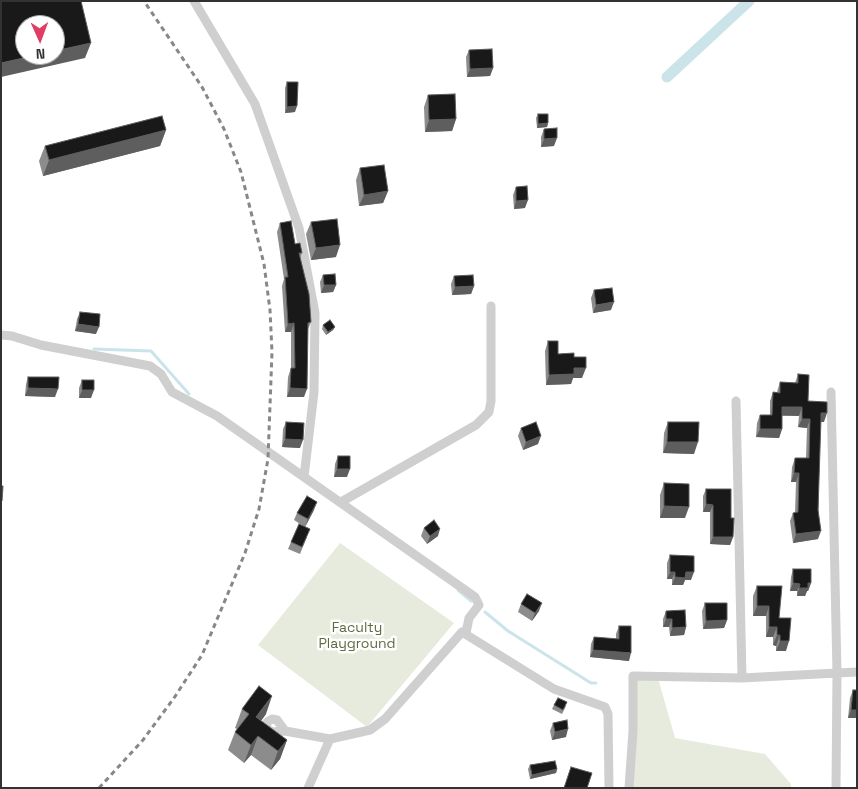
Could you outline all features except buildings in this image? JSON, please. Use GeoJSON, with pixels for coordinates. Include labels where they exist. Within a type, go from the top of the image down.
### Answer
{"type":"FeatureCollection","features":[{"type":"Feature","properties":{"kind":"street"},"geometry":{"type":"LineString","coordinates":[[194,1],[255,104],[299,228],[315,313],[314,392],[304,477]]}},
{"type":"Feature","properties":{"kind":"street"},"geometry":{"type":"LineString","coordinates":[[341,502],[476,425],[488,412],[492,400],[491,306]]}},
{"type":"Feature","properties":{"kind":"street"},"geometry":{"type":"LineString","coordinates":[[1,335],[150,366],[161,374],[172,392],[217,416],[474,597],[479,605],[469,618],[466,633]]}},
{"type":"Feature","properties":{"kind":"street"},"geometry":{"type":"LineString","coordinates":[[831,392],[837,672],[836,788]]}},
{"type":"Feature","properties":{"kind":"street"},"geometry":{"type":"LineString","coordinates":[[736,401],[742,678]]}},
{"type":"Feature","properties":{"kind":"street"},"geometry":{"type":"LineString","coordinates":[[285,731],[330,739],[370,730],[385,719],[462,632],[554,689],[605,707],[608,714],[609,788]]}},
{"type":"Feature","properties":{"kind":"street"},"geometry":{"type":"LineString","coordinates":[[629,788],[633,676],[742,678],[857,672]]}},
{"type":"Feature","properties":{"kind":"street"},"geometry":{"type":"LineString","coordinates":[[308,788],[330,739]]}},
{"type":"Feature","properties":{"kind":"green space","name":"Faculty Playground"},"geometry":{"type":"Polygon","coordinates":[[[340,543],[454,623],[367,727],[258,645],[340,543]]]}},
{"type":"Feature","properties":{"kind":"green space"},"geometry":{"type":"Polygon","coordinates":[[[633,676],[658,678],[675,738],[765,754],[791,784],[791,788],[629,788],[633,676]]]}},
{"type":"Feature","properties":{"kind":"waterway"},"geometry":{"type":"LineString","coordinates":[[667,77],[749,1]]}},
{"type":"Feature","properties":{"kind":"waterway"},"geometry":{"type":"LineString","coordinates":[[94,349],[151,351],[189,394]]}},
{"type":"Feature","properties":{"kind":"waterway"},"geometry":{"type":"LineString","coordinates":[[458,590],[471,601]]}},
{"type":"Feature","properties":{"kind":"waterway"},"geometry":{"type":"LineString","coordinates":[[485,612],[508,631],[591,683],[596,683]]}},
{"type":"Feature","properties":{"kind":"railway"},"geometry":{"type":"LineString","coordinates":[[99,788],[143,740],[174,698],[202,655],[245,553],[259,509],[268,459],[272,352],[270,310],[264,264],[241,172],[224,129],[202,87],[144,1]]}}]}
